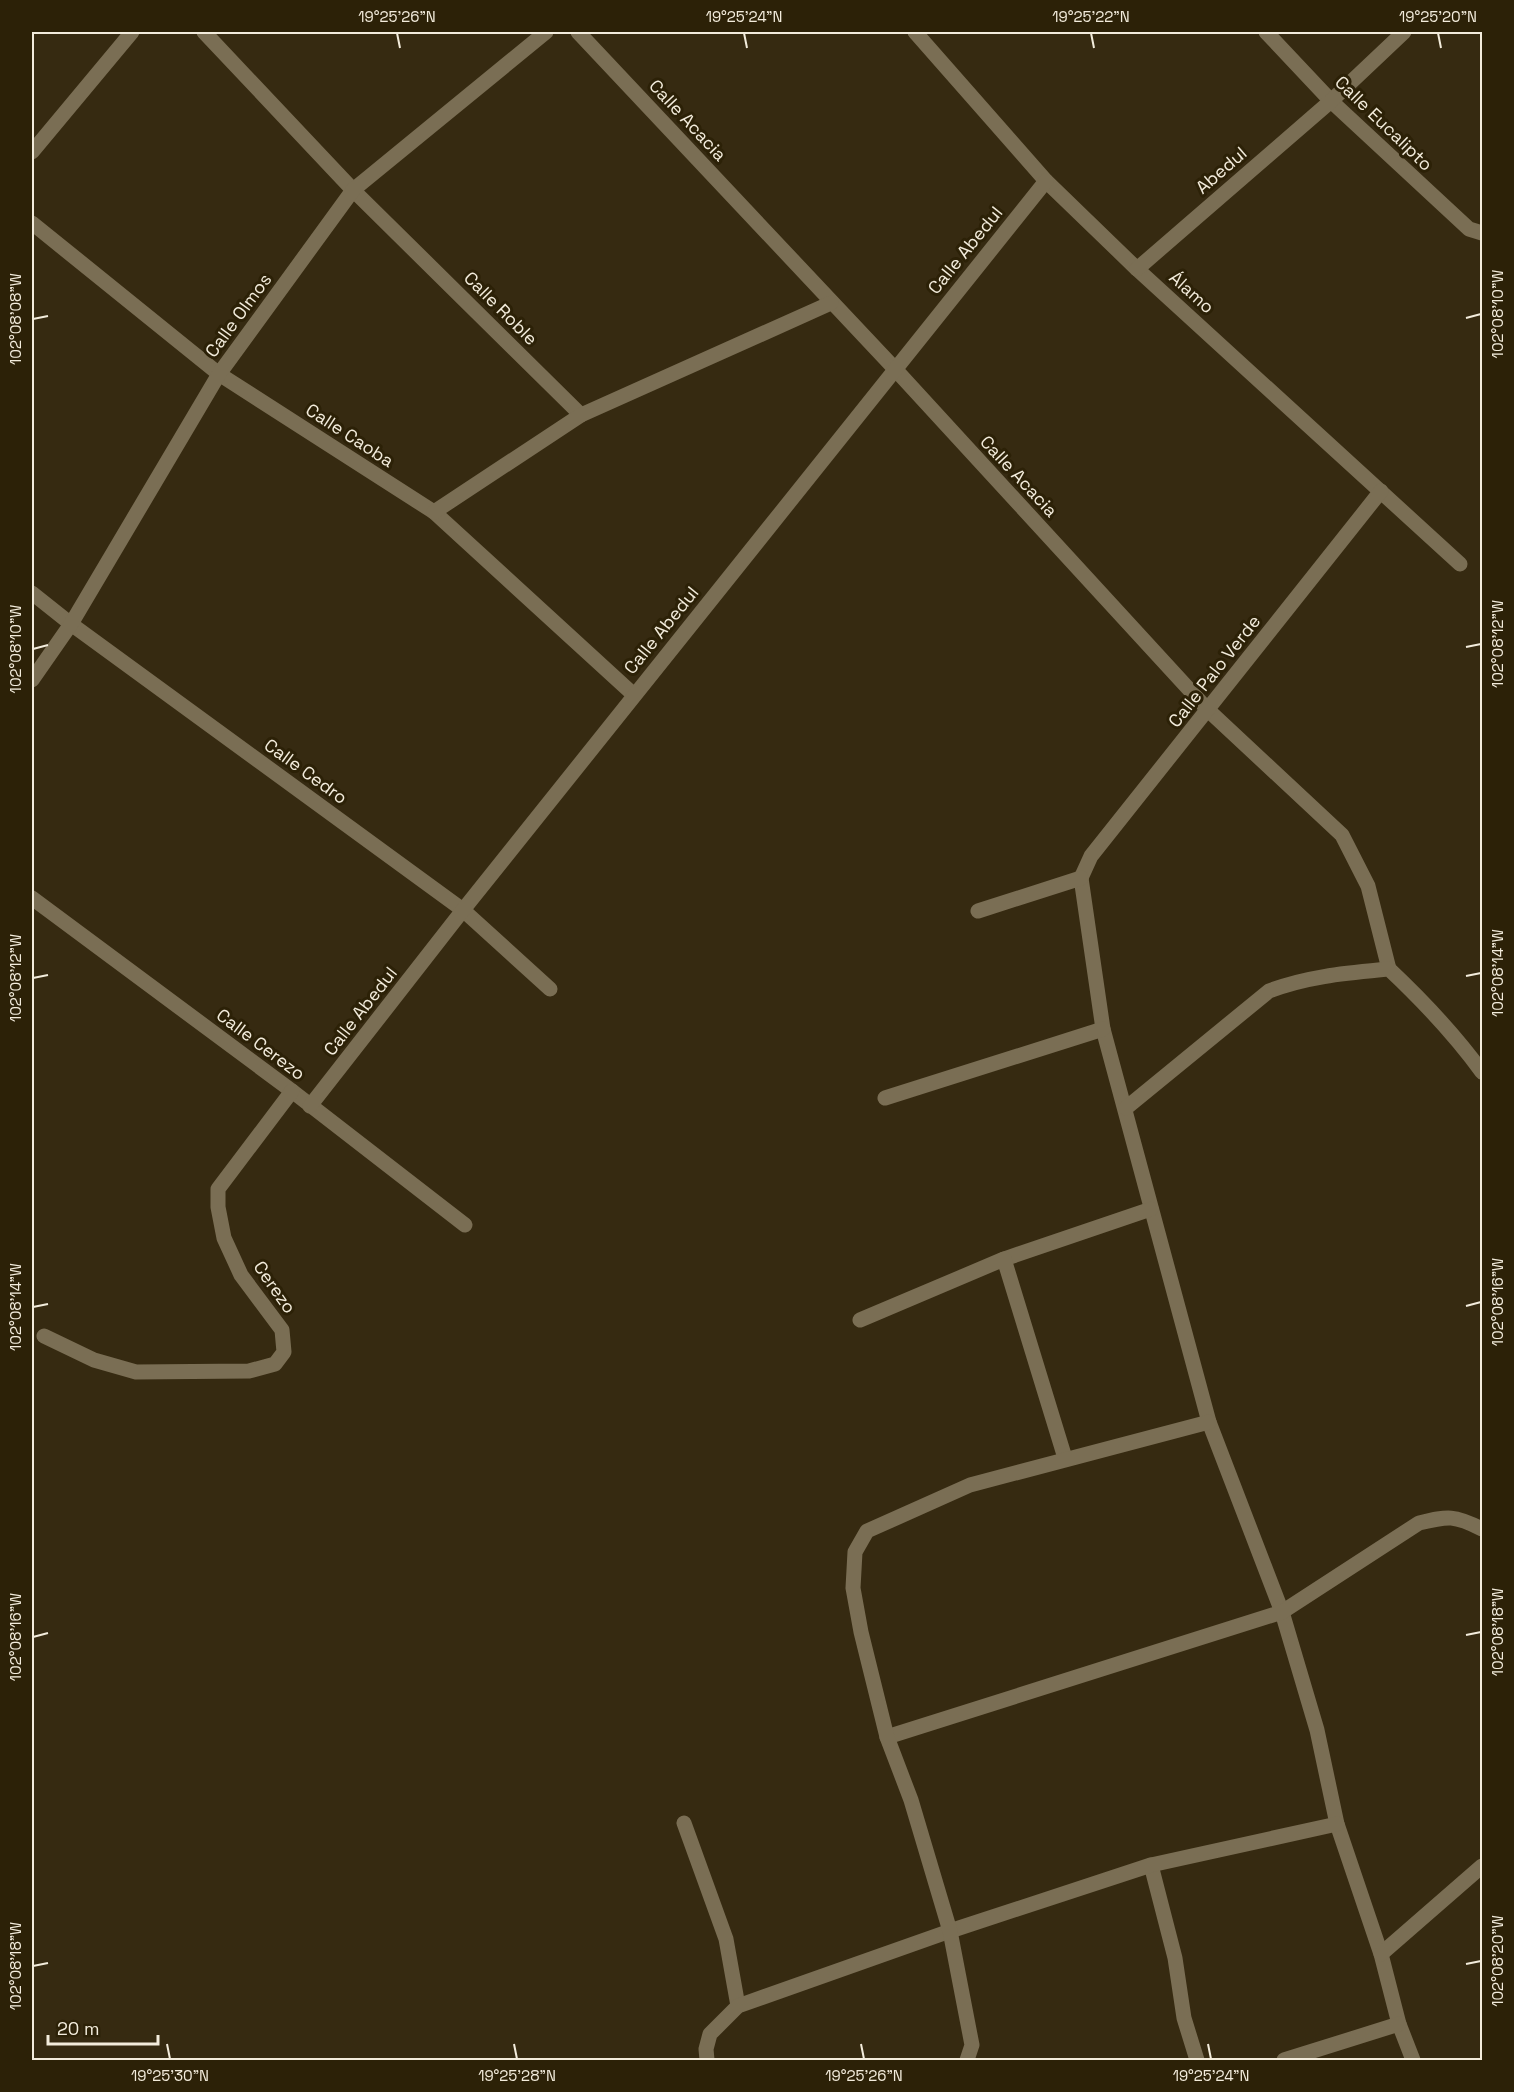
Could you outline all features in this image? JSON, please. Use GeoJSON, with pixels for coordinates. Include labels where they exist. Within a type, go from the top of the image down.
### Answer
{"type":"FeatureCollection","features":[{"type":"Feature","properties":{"kind":"street"},"geometry":{"type":"LineString","coordinates":[[32,152],[132,32]]}},
{"type":"Feature","properties":{"kind":"street","name":"Calle Roble"},"geometry":{"type":"LineString","coordinates":[[204,32],[353,190],[581,415]]}},
{"type":"Feature","properties":{"kind":"street","name":"Calle Olmos"},"geometry":{"type":"LineString","coordinates":[[32,680],[71,624],[219,374],[353,190],[546,32]]}},
{"type":"Feature","properties":{"kind":"street","name":"Calle Acacia"},"geometry":{"type":"LineString","coordinates":[[578,32],[895,369],[1208,710],[1342,835],[1368,886],[1389,969]]}},
{"type":"Feature","properties":{"kind":"street","name":"Álamo"},"geometry":{"type":"LineString","coordinates":[[915,32],[1046,180],[1137,269],[1460,564]]}},
{"type":"Feature","properties":{"kind":"street","name":"Calle Eucalipto"},"geometry":{"type":"LineString","coordinates":[[1266,32],[1331,100],[1468,229],[1482,233]]}},
{"type":"Feature","properties":{"kind":"street"},"geometry":{"type":"LineString","coordinates":[[1331,100],[1404,32]]}},
{"type":"Feature","properties":{"kind":"street","name":"Abedul"},"geometry":{"type":"LineString","coordinates":[[1137,269],[1331,100]]}},
{"type":"Feature","properties":{"kind":"street","name":"Calle Abedul"},"geometry":{"type":"LineString","coordinates":[[310,1106],[463,910],[1046,180]]}},
{"type":"Feature","properties":{"kind":"street","name":"Calle Caoba"},"geometry":{"type":"LineString","coordinates":[[32,223],[219,374],[434,512],[634,695]]}},
{"type":"Feature","properties":{"kind":"street"},"geometry":{"type":"LineString","coordinates":[[434,512],[581,415],[831,303]]}},
{"type":"Feature","properties":{"kind":"street","name":"Calle Palo Verde"},"geometry":{"type":"LineString","coordinates":[[1082,878],[1091,856],[1381,491]]}},
{"type":"Feature","properties":{"kind":"street","name":"Calle Cedro"},"geometry":{"type":"LineString","coordinates":[[32,593],[71,624],[463,910],[550,989]]}},
{"type":"Feature","properties":{"kind":"street"},"geometry":{"type":"LineString","coordinates":[[978,911],[1082,878],[1103,1029],[1209,1422],[1282,1612],[1317,1730],[1337,1824],[1381,1954],[1399,2024],[1413,2061]]}},
{"type":"Feature","properties":{"kind":"street","name":"Calle Cerezo"},"geometry":{"type":"LineString","coordinates":[[32,898],[292,1091],[465,1225]]}},
{"type":"Feature","properties":{"kind":"street"},"geometry":{"type":"LineString","coordinates":[[1126,1108],[1269,991],[1290,983],[1329,975],[1389,969],[1420,998],[1468,1052],[1482,1072]]}},
{"type":"Feature","properties":{"kind":"street"},"geometry":{"type":"LineString","coordinates":[[885,1098],[1103,1029]]}},
{"type":"Feature","properties":{"kind":"street","name":"Cerezo"},"geometry":{"type":"LineString","coordinates":[[44,1336],[94,1360],[136,1372],[249,1371],[275,1364],[284,1352],[282,1330],[241,1275],[224,1238],[218,1207],[218,1189],[292,1091]]}},
{"type":"Feature","properties":{"kind":"street"},"geometry":{"type":"LineString","coordinates":[[860,1320],[1004,1258],[1151,1209]]}},
{"type":"Feature","properties":{"kind":"street"},"geometry":{"type":"LineString","coordinates":[[1004,1258],[1065,1458]]}},
{"type":"Feature","properties":{"kind":"street"},"geometry":{"type":"LineString","coordinates":[[978,2061],[972,2045],[950,1931],[911,1800],[887,1737],[861,1632],[853,1588],[855,1552],[867,1531],[970,1485],[1065,1458],[1209,1422]]}},
{"type":"Feature","properties":{"kind":"street"},"geometry":{"type":"LineString","coordinates":[[887,1737],[1282,1612],[1419,1523],[1444,1517],[1460,1518],[1482,1529]]}},
{"type":"Feature","properties":{"kind":"street"},"geometry":{"type":"LineString","coordinates":[[684,1823],[726,1939],[738,2006]]}},
{"type":"Feature","properties":{"kind":"street"},"geometry":{"type":"LineString","coordinates":[[706,2061],[710,2034],[738,2006],[950,1931],[1151,1865],[1337,1824]]}},
{"type":"Feature","properties":{"kind":"street"},"geometry":{"type":"LineString","coordinates":[[1151,1865],[1175,1958],[1184,2018],[1197,2061]]}},
{"type":"Feature","properties":{"kind":"street"},"geometry":{"type":"LineString","coordinates":[[1381,1954],[1482,1866]]}},
{"type":"Feature","properties":{"kind":"street"},"geometry":{"type":"LineString","coordinates":[[1284,2061],[1399,2024]]}},
{"type":"Feature","properties":{"kind":"street"},"geometry":{"type":"LineString","coordinates":[[967,2061],[972,2045]]}}]}
